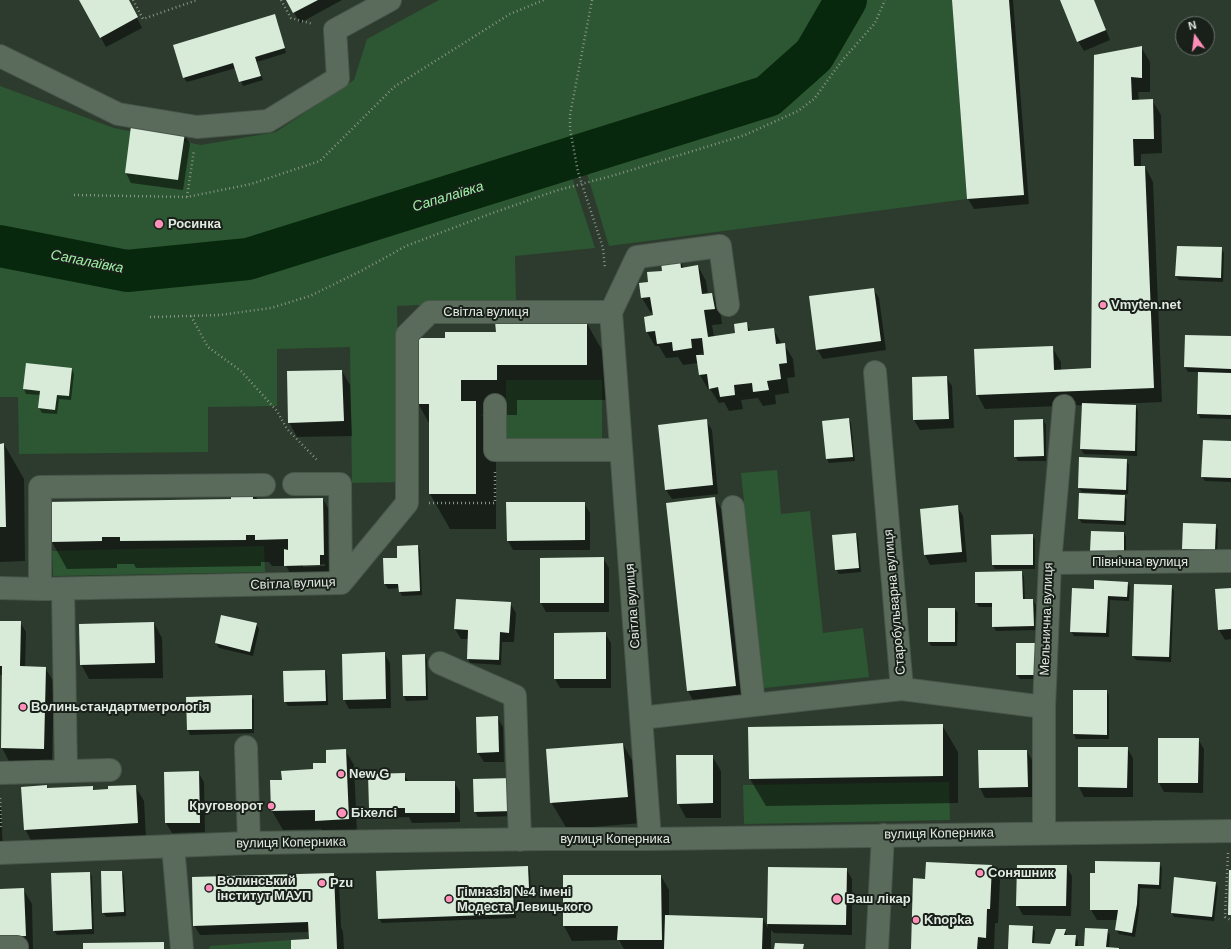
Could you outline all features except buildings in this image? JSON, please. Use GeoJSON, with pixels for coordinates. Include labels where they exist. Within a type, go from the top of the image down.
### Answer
{"type":"FeatureCollection","features":[{"type":"Feature","properties":{"kind":"street"},"geometry":{"type":"LineString","coordinates":[[0,56],[118,114],[197,127],[268,121],[338,78],[335,30],[390,0]]}},
{"type":"Feature","properties":{"kind":"street"},"geometry":{"type":"LineString","coordinates":[[611,312],[637,258],[720,246],[728,305]]}},
{"type":"Feature","properties":{"kind":"street","name":"Світла вулиця"},"geometry":{"type":"LineString","coordinates":[[0,588],[63,589],[341,583],[407,504],[407,335],[430,312],[611,312],[650,839]]}},
{"type":"Feature","properties":{"kind":"street","name":"Старобульварна вулиця"},"geometry":{"type":"LineString","coordinates":[[875,372],[902,689],[1044,707]]}},
{"type":"Feature","properties":{"kind":"street"},"geometry":{"type":"LineString","coordinates":[[495,406],[495,450],[621,450]]}},
{"type":"Feature","properties":{"kind":"street","name":"Мельнична вулиця"},"geometry":{"type":"LineString","coordinates":[[1044,833],[1044,707],[1050,563],[1064,406]]}},
{"type":"Feature","properties":{"kind":"street"},"geometry":{"type":"LineString","coordinates":[[294,484],[340,484],[341,583]]}},
{"type":"Feature","properties":{"kind":"street"},"geometry":{"type":"LineString","coordinates":[[40,589],[40,488],[264,485]]}},
{"type":"Feature","properties":{"kind":"street"},"geometry":{"type":"LineString","coordinates":[[733,507],[754,705]]}},
{"type":"Feature","properties":{"kind":"street","name":"Північна вулиця"},"geometry":{"type":"LineString","coordinates":[[1050,563],[1231,561]]}},
{"type":"Feature","properties":{"kind":"street"},"geometry":{"type":"LineString","coordinates":[[63,589],[66,771]]}},
{"type":"Feature","properties":{"kind":"street"},"geometry":{"type":"LineString","coordinates":[[440,663],[515,696],[520,840]]}},
{"type":"Feature","properties":{"kind":"street"},"geometry":{"type":"LineString","coordinates":[[641,718],[902,689]]}},
{"type":"Feature","properties":{"kind":"street"},"geometry":{"type":"LineString","coordinates":[[246,747],[249,843]]}},
{"type":"Feature","properties":{"kind":"street"},"geometry":{"type":"LineString","coordinates":[[0,773],[110,770]]}},
{"type":"Feature","properties":{"kind":"street","name":"вулиця Коперника"},"geometry":{"type":"LineString","coordinates":[[1,853],[249,843],[1230,831]]}},
{"type":"Feature","properties":{"kind":"street"},"geometry":{"type":"LineString","coordinates":[[877,949],[883,835]]}},
{"type":"Feature","properties":{"kind":"street"},"geometry":{"type":"LineString","coordinates":[[173,846],[182,949]]}},
{"type":"Feature","properties":{"kind":"path"},"geometry":{"type":"LineString","coordinates":[[133,0],[143,19],[197,0]]}},
{"type":"Feature","properties":{"kind":"path"},"geometry":{"type":"LineString","coordinates":[[281,0],[291,18]]}},
{"type":"Feature","properties":{"kind":"path"},"geometry":{"type":"LineString","coordinates":[[74,194],[187,197],[251,184],[320,161],[394,87],[510,14],[544,0]]}},
{"type":"Feature","properties":{"kind":"path"},"geometry":{"type":"LineString","coordinates":[[592,0],[570,115],[570,129],[578,172],[603,248]]}},
{"type":"Feature","properties":{"kind":"path"},"geometry":{"type":"LineString","coordinates":[[150,317],[220,315],[271,308],[310,296],[361,271],[406,246],[555,190],[679,156],[745,135],[798,111],[814,99],[841,62],[875,23],[885,0]]}},
{"type":"Feature","properties":{"kind":"path"},"geometry":{"type":"LineString","coordinates":[[187,197],[197,127]]}},
{"type":"Feature","properties":{"kind":"path"},"geometry":{"type":"LineString","coordinates":[[191,316],[208,347],[241,371],[276,411],[287,429],[340,484]]}},
{"type":"Feature","properties":{"kind":"path"},"geometry":{"type":"LineString","coordinates":[[445,503],[495,503],[495,450]]}},
{"type":"Feature","properties":{"kind":"path"},"geometry":{"type":"LineString","coordinates":[[0,798],[1,853]]}},
{"type":"Feature","properties":{"kind":"path"},"geometry":{"type":"LineString","coordinates":[[1230,831],[1225,917],[1231,920]]}},
{"type":"Feature","properties":{"kind":"green space"},"geometry":{"type":"Polygon","coordinates":[[[439,0],[952,0],[967,199],[609,246],[586,170],[571,174],[595,248],[515,256],[516,301],[397,306],[399,482],[352,483],[350,347],[277,349],[277,406],[208,407],[208,452],[19,454],[18,397],[0,397],[0,86],[114,128],[201,145],[276,132],[354,80],[367,39],[439,0]]]}},
{"type":"Feature","properties":{"kind":"green space"},"geometry":{"type":"Polygon","coordinates":[[[506,380],[602,380],[602,440],[506,440],[506,380]]]}},
{"type":"Feature","properties":{"kind":"green space"},"geometry":{"type":"Polygon","coordinates":[[[777,470],[781,514],[810,511],[823,633],[863,628],[869,677],[764,688],[741,473],[777,470]]]}},
{"type":"Feature","properties":{"kind":"green space"},"geometry":{"type":"Polygon","coordinates":[[[264,546],[265,572],[53,576],[52,551],[264,546]]]}},
{"type":"Feature","properties":{"kind":"green space"},"geometry":{"type":"Polygon","coordinates":[[[949,782],[950,820],[744,824],[743,785],[949,782]]]}},
{"type":"Feature","properties":{"kind":"green space"},"geometry":{"type":"Polygon","coordinates":[[[291,940],[291,949],[209,949],[210,946],[291,940]]]}},
{"type":"Feature","properties":{"kind":"waterway","name":"Сапалаївка"},"geometry":{"type":"LineString","coordinates":[[0,246],[127,271],[248,259],[768,96],[814,55],[846,0]]}},
{"type":"Feature","properties":{"kind":"place","name":"Росинка"},"geometry":{"type":"Point","coordinates":[159,224]}},
{"type":"Feature","properties":{"kind":"place","name":"Vmyten.net"},"geometry":{"type":"Point","coordinates":[1103,305]}},
{"type":"Feature","properties":{"kind":"place","name":"Волиньстандартметрологія"},"geometry":{"type":"Point","coordinates":[23,707]}},
{"type":"Feature","properties":{"kind":"place","name":"New G"},"geometry":{"type":"Point","coordinates":[341,774]}},
{"type":"Feature","properties":{"kind":"place","name":"Круговорот"},"geometry":{"type":"Point","coordinates":[271,806]}},
{"type":"Feature","properties":{"kind":"place","name":"Біхелсі"},"geometry":{"type":"Point","coordinates":[342,813]}},
{"type":"Feature","properties":{"kind":"place","name":"Соняшник"},"geometry":{"type":"Point","coordinates":[980,873]}},
{"type":"Feature","properties":{"kind":"place","name":"Pzu"},"geometry":{"type":"Point","coordinates":[322,883]}},
{"type":"Feature","properties":{"kind":"place","name":"Волинський інститут МАУП"},"geometry":{"type":"Point","coordinates":[209,888]}},
{"type":"Feature","properties":{"kind":"place","name":"Гімназія №4 імені Модеста Левицького"},"geometry":{"type":"Point","coordinates":[449,899]}},
{"type":"Feature","properties":{"kind":"place","name":"Ваш лікар"},"geometry":{"type":"Point","coordinates":[837,899]}},
{"type":"Feature","properties":{"kind":"place","name":"Knopka"},"geometry":{"type":"Point","coordinates":[916,920]}}]}
